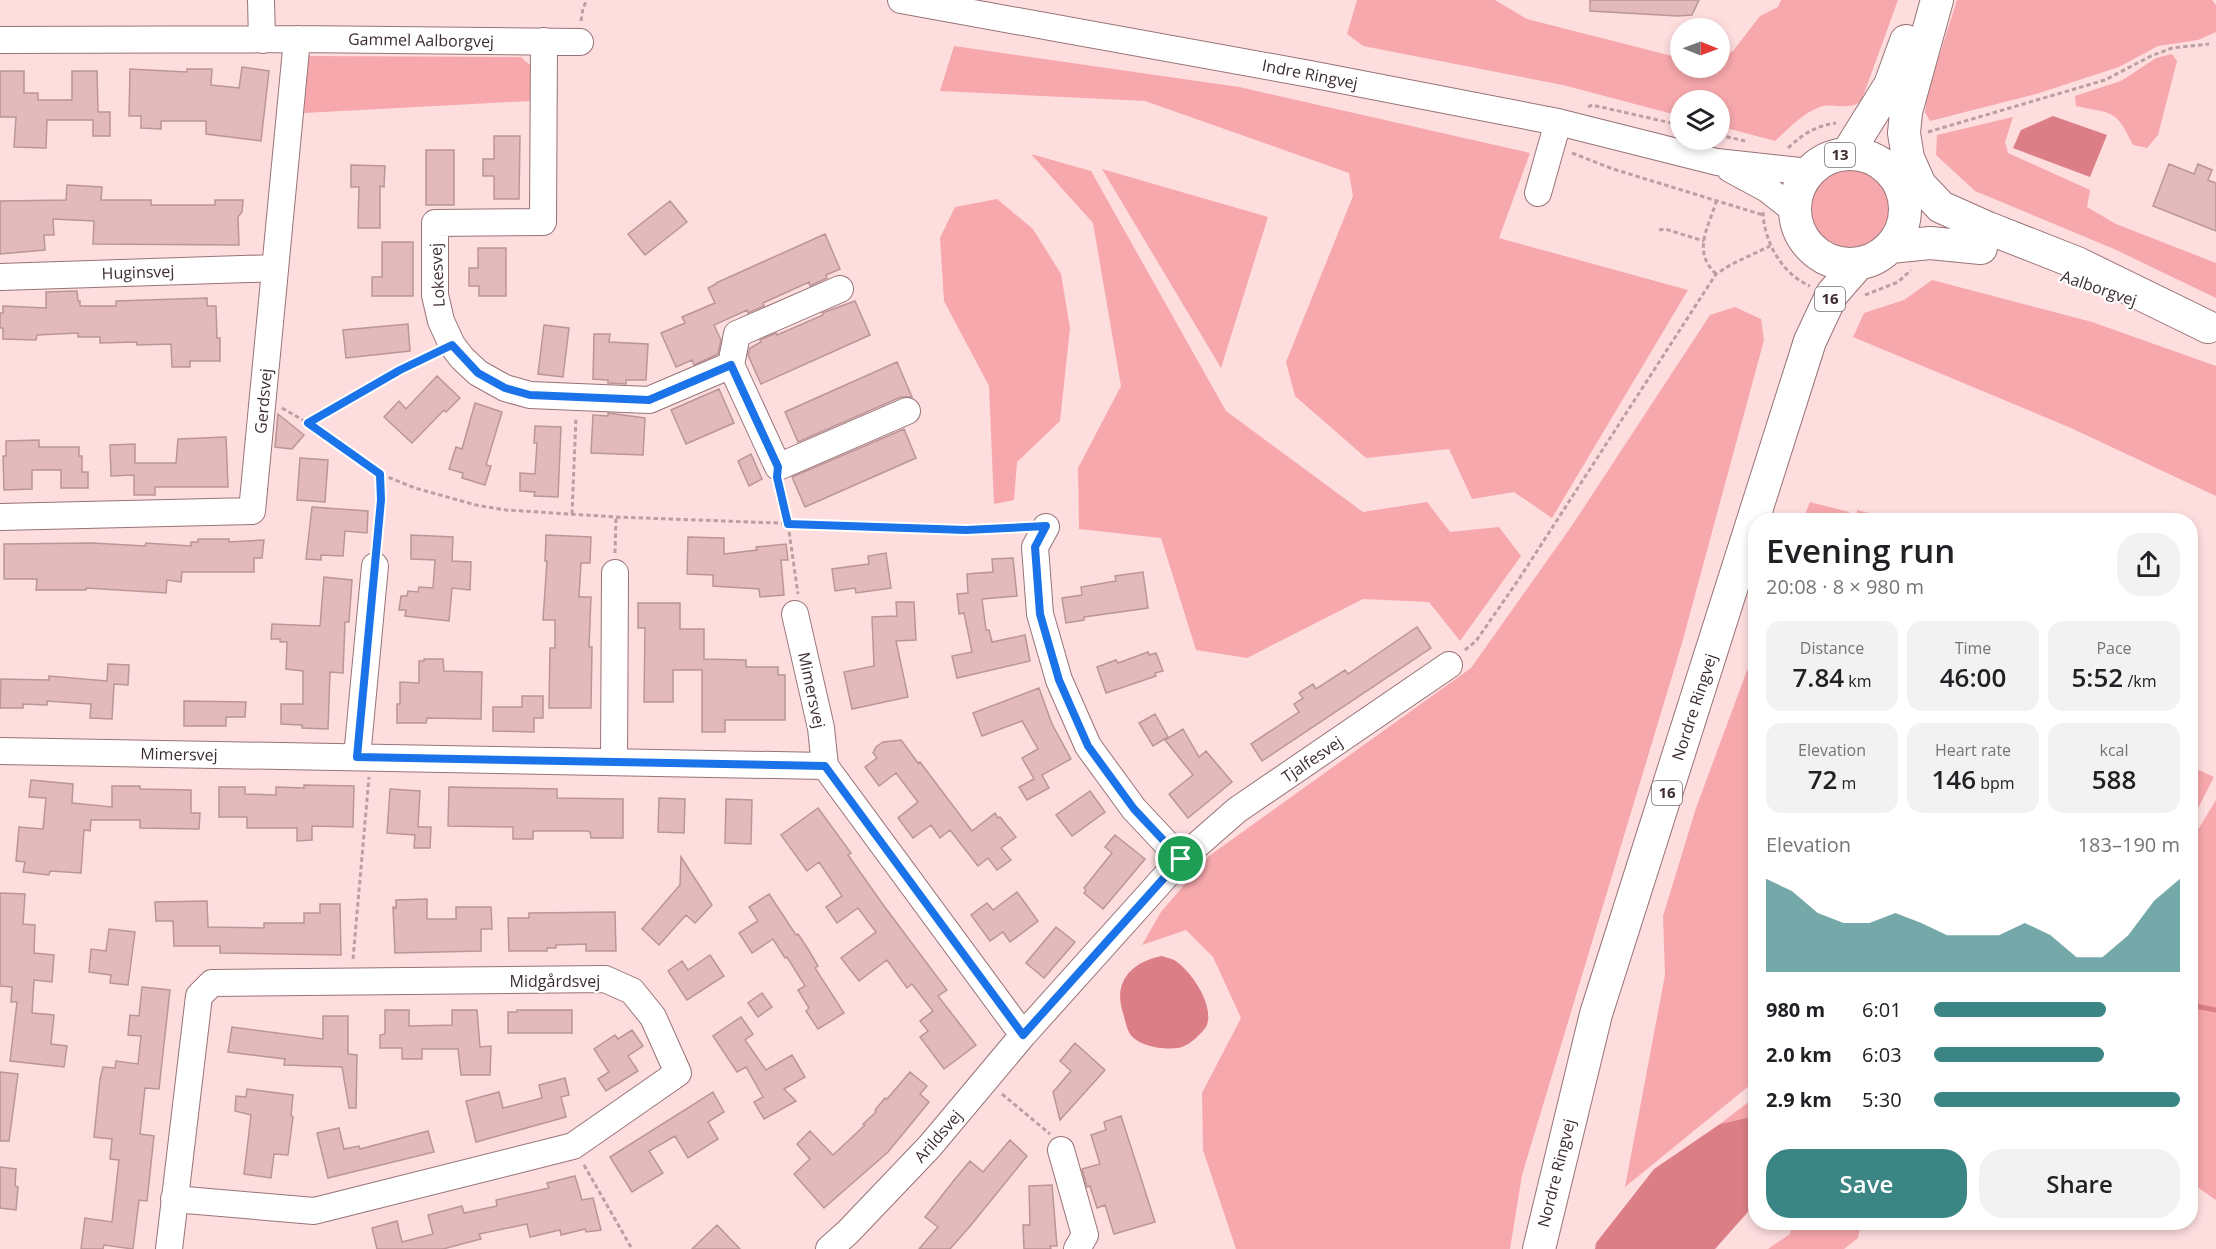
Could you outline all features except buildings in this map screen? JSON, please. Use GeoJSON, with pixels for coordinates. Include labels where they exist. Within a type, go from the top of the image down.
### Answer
{"type":"FeatureCollection","features":[{"type":"Feature","properties":{"kind":"main road","name":"13"},"geometry":{"type":"LineString","coordinates":[[1846,154],[1890,85],[1921,0]]}},
{"type":"Feature","properties":{"kind":"main road"},"geometry":{"type":"LineString","coordinates":[[1937,0],[1906,112],[1904,133],[1908,158],[1920,185],[1941,207],[1988,228],[2077,262],[2212,329]]}},
{"type":"Feature","properties":{"kind":"main road"},"geometry":{"type":"LineString","coordinates":[[1795,211],[1800,232],[1813,250],[1834,262],[1859,263],[1871,260],[1890,247],[1899,234],[1904,219],[1905,203],[1901,189],[1885,166],[1884,129],[1890,85]]}},
{"type":"Feature","properties":{"kind":"main road","name":"13"},"geometry":{"type":"LineString","coordinates":[[1795,211],[1796,197],[1801,183],[1809,172],[1826,159],[1846,154],[1860,154],[1885,166]]}},
{"type":"Feature","properties":{"kind":"main road","name":"Aalborgvej"},"geometry":{"type":"LineString","coordinates":[[1905,203],[1935,224],[1981,248],[2094,285],[2212,329]]}},
{"type":"Feature","properties":{"kind":"main road","name":"Aalborgvej"},"geometry":{"type":"LineString","coordinates":[[1890,247],[1930,243],[1981,248]]}},
{"type":"Feature","properties":{"kind":"main road","name":"Nordre Ringvej"},"geometry":{"type":"LineString","coordinates":[[1810,341],[1814,288],[1813,250]]}},
{"type":"Feature","properties":{"kind":"main road","name":"Nordre Ringvej"},"geometry":{"type":"LineString","coordinates":[[1755,513],[1810,341],[1833,294],[1859,263]]}},
{"type":"Feature","properties":{"kind":"main road","name":"Nordre Ringvej"},"geometry":{"type":"LineString","coordinates":[[1539,1249],[1596,1014],[1748,536]]}},
{"type":"Feature","properties":{"kind":"street"},"geometry":{"type":"LineString","coordinates":[[261,0],[262,40]]}},
{"type":"Feature","properties":{"kind":"street","name":"Indre Ringvej"},"geometry":{"type":"LineString","coordinates":[[901,0],[1310,74],[1558,122],[1717,162],[1809,172]]}},
{"type":"Feature","properties":{"kind":"street","name":"Gammel Aalborgvej"},"geometry":{"type":"LineString","coordinates":[[0,40],[297,39],[580,42]]}},
{"type":"Feature","properties":{"kind":"street","name":"Gerdsvej"},"geometry":{"type":"LineString","coordinates":[[0,517],[252,512],[297,39]]}},
{"type":"Feature","properties":{"kind":"street","name":"Lokesvej"},"geometry":{"type":"LineString","coordinates":[[544,41],[543,222],[435,223],[435,295],[441,321],[452,345],[478,373],[505,388],[530,395],[649,400],[731,365]]}},
{"type":"Feature","properties":{"kind":"street"},"geometry":{"type":"LineString","coordinates":[[1538,194],[1558,122]]}},
{"type":"Feature","properties":{"kind":"street","name":"Indre Ringvej"},"geometry":{"type":"LineString","coordinates":[[1717,162],[1767,189],[1795,211]]}},
{"type":"Feature","properties":{"kind":"street","name":"Huginsvej"},"geometry":{"type":"LineString","coordinates":[[0,277],[275,268]]}},
{"type":"Feature","properties":{"kind":"street"},"geometry":{"type":"LineString","coordinates":[[840,289],[737,334],[731,365],[778,467],[908,411]]}},
{"type":"Feature","properties":{"kind":"street"},"geometry":{"type":"LineString","coordinates":[[1046,526],[1035,547],[1040,614],[1059,680],[1088,746],[1134,809],[1181,859]]}},
{"type":"Feature","properties":{"kind":"street"},"geometry":{"type":"LineString","coordinates":[[364,757],[375,566]]}},
{"type":"Feature","properties":{"kind":"street"},"geometry":{"type":"LineString","coordinates":[[614,762],[615,573]]}},
{"type":"Feature","properties":{"kind":"street","name":"Mimersvej"},"geometry":{"type":"LineString","coordinates":[[0,750],[825,766],[821,728],[795,614]]}},
{"type":"Feature","properties":{"kind":"street","name":"Tjalfesvej"},"geometry":{"type":"LineString","coordinates":[[1023,1035],[1181,859],[1237,810],[1449,665]]}},
{"type":"Feature","properties":{"kind":"street"},"geometry":{"type":"LineString","coordinates":[[825,766],[1023,1035]]}},
{"type":"Feature","properties":{"kind":"street","name":"Midgårdsvej"},"geometry":{"type":"LineString","coordinates":[[169,1249],[174,1199],[199,996],[212,983],[605,979],[632,991],[652,1017],[678,1073],[573,1146],[314,1211],[174,1199]]}},
{"type":"Feature","properties":{"kind":"street","name":"Arildsvej"},"geometry":{"type":"LineString","coordinates":[[829,1249],[855,1241],[930,1146],[1023,1035]]}},
{"type":"Feature","properties":{"kind":"street"},"geometry":{"type":"LineString","coordinates":[[1061,1150],[1085,1235],[1077,1249]]}},
{"type":"Feature","properties":{"kind":"path"},"geometry":{"type":"LineString","coordinates":[[1919,135],[2105,81],[2151,56],[2172,48],[2209,44]]}},
{"type":"Feature","properties":{"kind":"path"},"geometry":{"type":"LineString","coordinates":[[1716,201],[1704,241],[1704,259],[1716,274]]}},
{"type":"Feature","properties":{"kind":"path"},"geometry":{"type":"LineString","coordinates":[[1659,230],[1665,229],[1704,241]]}},
{"type":"Feature","properties":{"kind":"path"},"geometry":{"type":"LineString","coordinates":[[1449,665],[1476,640],[1519,579],[1716,274],[1770,246]]}},
{"type":"Feature","properties":{"kind":"path"},"geometry":{"type":"LineString","coordinates":[[308,423],[400,370],[452,345]]}},
{"type":"Feature","properties":{"kind":"path"},"geometry":{"type":"LineString","coordinates":[[572,514],[577,397]]}},
{"type":"Feature","properties":{"kind":"path"},"geometry":{"type":"LineString","coordinates":[[263,403],[283,408],[308,423],[380,474],[415,488],[476,505],[506,510],[616,518],[966,530],[1046,526]]}},
{"type":"Feature","properties":{"kind":"path"},"geometry":{"type":"LineString","coordinates":[[778,467],[777,477],[788,524],[801,609],[795,614]]}},
{"type":"Feature","properties":{"kind":"path"},"geometry":{"type":"LineString","coordinates":[[375,566],[381,500],[380,474]]}},
{"type":"Feature","properties":{"kind":"path"},"geometry":{"type":"LineString","coordinates":[[615,573],[616,518]]}},
{"type":"Feature","properties":{"kind":"path"},"geometry":{"type":"LineString","coordinates":[[351,983],[364,757]]}},
{"type":"Feature","properties":{"kind":"path"},"geometry":{"type":"LineString","coordinates":[[985,1080],[1053,1137],[1061,1150]]}},
{"type":"Feature","properties":{"kind":"path"},"geometry":{"type":"LineString","coordinates":[[573,1146],[632,1249]]}},
{"type":"Feature","properties":{"kind":"shaded area"},"geometry":{"type":"Polygon","coordinates":[[[1357,0],[1495,0],[1527,19],[1670,55],[1670,78],[1730,78],[1730,52],[1760,16],[1778,7],[1781,0],[1898,0],[1861,102],[1850,106],[1820,107],[1796,122],[1775,141],[1730,129],[1730,90],[1670,90],[1670,113],[1563,85],[1363,46],[1347,34],[1357,0]]]}},
{"type":"Feature","properties":{"kind":"shaded area"},"geometry":{"type":"Polygon","coordinates":[[[1957,0],[2212,0],[2216,5],[2216,32],[2198,40],[2158,46],[2119,67],[2036,94],[1930,121],[1925,112],[1927,94],[1957,0]]]}},
{"type":"Feature","properties":{"kind":"shaded area"},"geometry":{"type":"Polygon","coordinates":[[[954,46],[1239,87],[1530,153],[1499,238],[1688,290],[1552,518],[1514,492],[1472,499],[1449,449],[1366,458],[1295,396],[1286,362],[1353,196],[1349,173],[1145,101],[940,91],[954,46]]]}},
{"type":"Feature","properties":{"kind":"shaded area"},"geometry":{"type":"Polygon","coordinates":[[[2172,54],[2177,61],[2158,135],[2147,148],[2133,145],[2122,125],[2112,115],[2076,106],[2075,96],[2121,81],[2156,58],[2172,54]]]}},
{"type":"Feature","properties":{"kind":"shaded area"},"geometry":{"type":"Polygon","coordinates":[[[308,56],[521,57],[531,66],[531,101],[304,113],[308,56]]]}},
{"type":"Feature","properties":{"kind":"shaded area"},"geometry":{"type":"Polygon","coordinates":[[[2053,116],[2107,135],[2090,177],[2013,148],[2021,130],[2053,116]]]}},
{"type":"Feature","properties":{"kind":"shaded area"},"geometry":{"type":"Polygon","coordinates":[[[2013,117],[2005,142],[2008,153],[2090,190],[2087,207],[2116,224],[2216,263],[2216,298],[2114,249],[1975,191],[1936,155],[1937,135],[2013,117]]]}},
{"type":"Feature","properties":{"kind":"shaded area"},"geometry":{"type":"Polygon","coordinates":[[[1031,154],[1091,171],[1226,411],[1363,512],[1427,502],[1450,532],[1499,527],[1521,556],[1460,641],[1429,602],[1363,599],[1247,658],[1196,650],[1161,538],[1079,529],[1078,468],[1121,386],[1093,223],[1031,154]]]}},
{"type":"Feature","properties":{"kind":"shaded area"},"geometry":{"type":"Polygon","coordinates":[[[1102,169],[1268,217],[1221,368],[1102,169]]]}},
{"type":"Feature","properties":{"kind":"shaded area"},"geometry":{"type":"Polygon","coordinates":[[[1850,169],[1865,172],[1878,181],[1887,194],[1890,209],[1887,224],[1878,237],[1865,246],[1850,249],[1835,246],[1822,237],[1813,224],[1810,209],[1813,194],[1822,181],[1835,172],[1850,169]]]}},
{"type":"Feature","properties":{"kind":"shaded area"},"geometry":{"type":"Polygon","coordinates":[[[997,199],[1033,229],[1061,274],[1070,328],[1060,421],[1017,462],[1014,500],[994,504],[989,386],[944,301],[940,238],[955,207],[997,199]]]}},
{"type":"Feature","properties":{"kind":"shaded area"},"geometry":{"type":"Polygon","coordinates":[[[1932,280],[2092,322],[2216,366],[2216,496],[2071,428],[1853,337],[1864,313],[1904,300],[1932,280]]]}},
{"type":"Feature","properties":{"kind":"shaded area"},"geometry":{"type":"Polygon","coordinates":[[[1735,307],[1761,319],[1764,340],[1682,643],[1522,1175],[1510,1249],[1236,1249],[1203,1150],[1202,1093],[1241,1018],[1213,957],[1186,930],[1142,945],[1161,912],[1209,856],[1471,668],[1573,524],[1710,315],[1735,307]]]}},
{"type":"Feature","properties":{"kind":"shaded area"},"geometry":{"type":"Polygon","coordinates":[[[1810,502],[1849,512],[1849,513],[1806,513],[1810,502]]]}},
{"type":"Feature","properties":{"kind":"shaded area"},"geometry":{"type":"Polygon","coordinates":[[[1748,668],[1748,1087],[1625,1187],[1665,975],[1663,916],[1696,808],[1748,668]]]}},
{"type":"Feature","properties":{"kind":"shaded area"},"geometry":{"type":"Polygon","coordinates":[[[2198,770],[2214,777],[2198,808],[2198,770]]]}},
{"type":"Feature","properties":{"kind":"shaded area"},"geometry":{"type":"Polygon","coordinates":[[[2216,800],[2216,1200],[2198,1188],[2199,828],[2216,800]]]}},
{"type":"Feature","properties":{"kind":"shaded area"},"geometry":{"type":"Polygon","coordinates":[[[1161,956],[1174,960],[1188,972],[1200,990],[1208,1010],[1206,1027],[1193,1041],[1179,1048],[1151,1046],[1139,1042],[1128,1030],[1121,1005],[1120,994],[1126,977],[1140,964],[1161,956]]]}},
{"type":"Feature","properties":{"kind":"shaded area"},"geometry":{"type":"Polygon","coordinates":[[[1748,1102],[1748,1118],[1720,1124],[1748,1102]]]}},
{"type":"Feature","properties":{"kind":"shaded area"},"geometry":{"type":"Polygon","coordinates":[[[1748,1118],[1748,1212],[1715,1249],[1595,1249],[1596,1243],[1654,1169],[1720,1124],[1748,1118]]]}},
{"type":"Feature","properties":{"kind":"shaded area"},"geometry":{"type":"Polygon","coordinates":[[[1791,1230],[1860,1230],[1858,1238],[1844,1249],[1768,1249],[1790,1234],[1791,1230]]]}},
{"type":"Feature","properties":{"kind":"waterway"},"geometry":{"type":"LineString","coordinates":[[2198,1007],[2216,1010]]}},
{"type":"Feature","properties":{"kind":"route"},"geometry":{"type":"LineString","coordinates":[[452,345],[478,373],[505,388],[530,395],[649,400],[731,365],[778,467],[777,477],[788,524],[966,530],[1046,526],[1035,547],[1040,614],[1059,680],[1088,746],[1134,809],[1181,859],[1023,1035],[825,766],[357,757],[381,500],[380,474],[308,423],[400,370],[452,345]]}}]}
